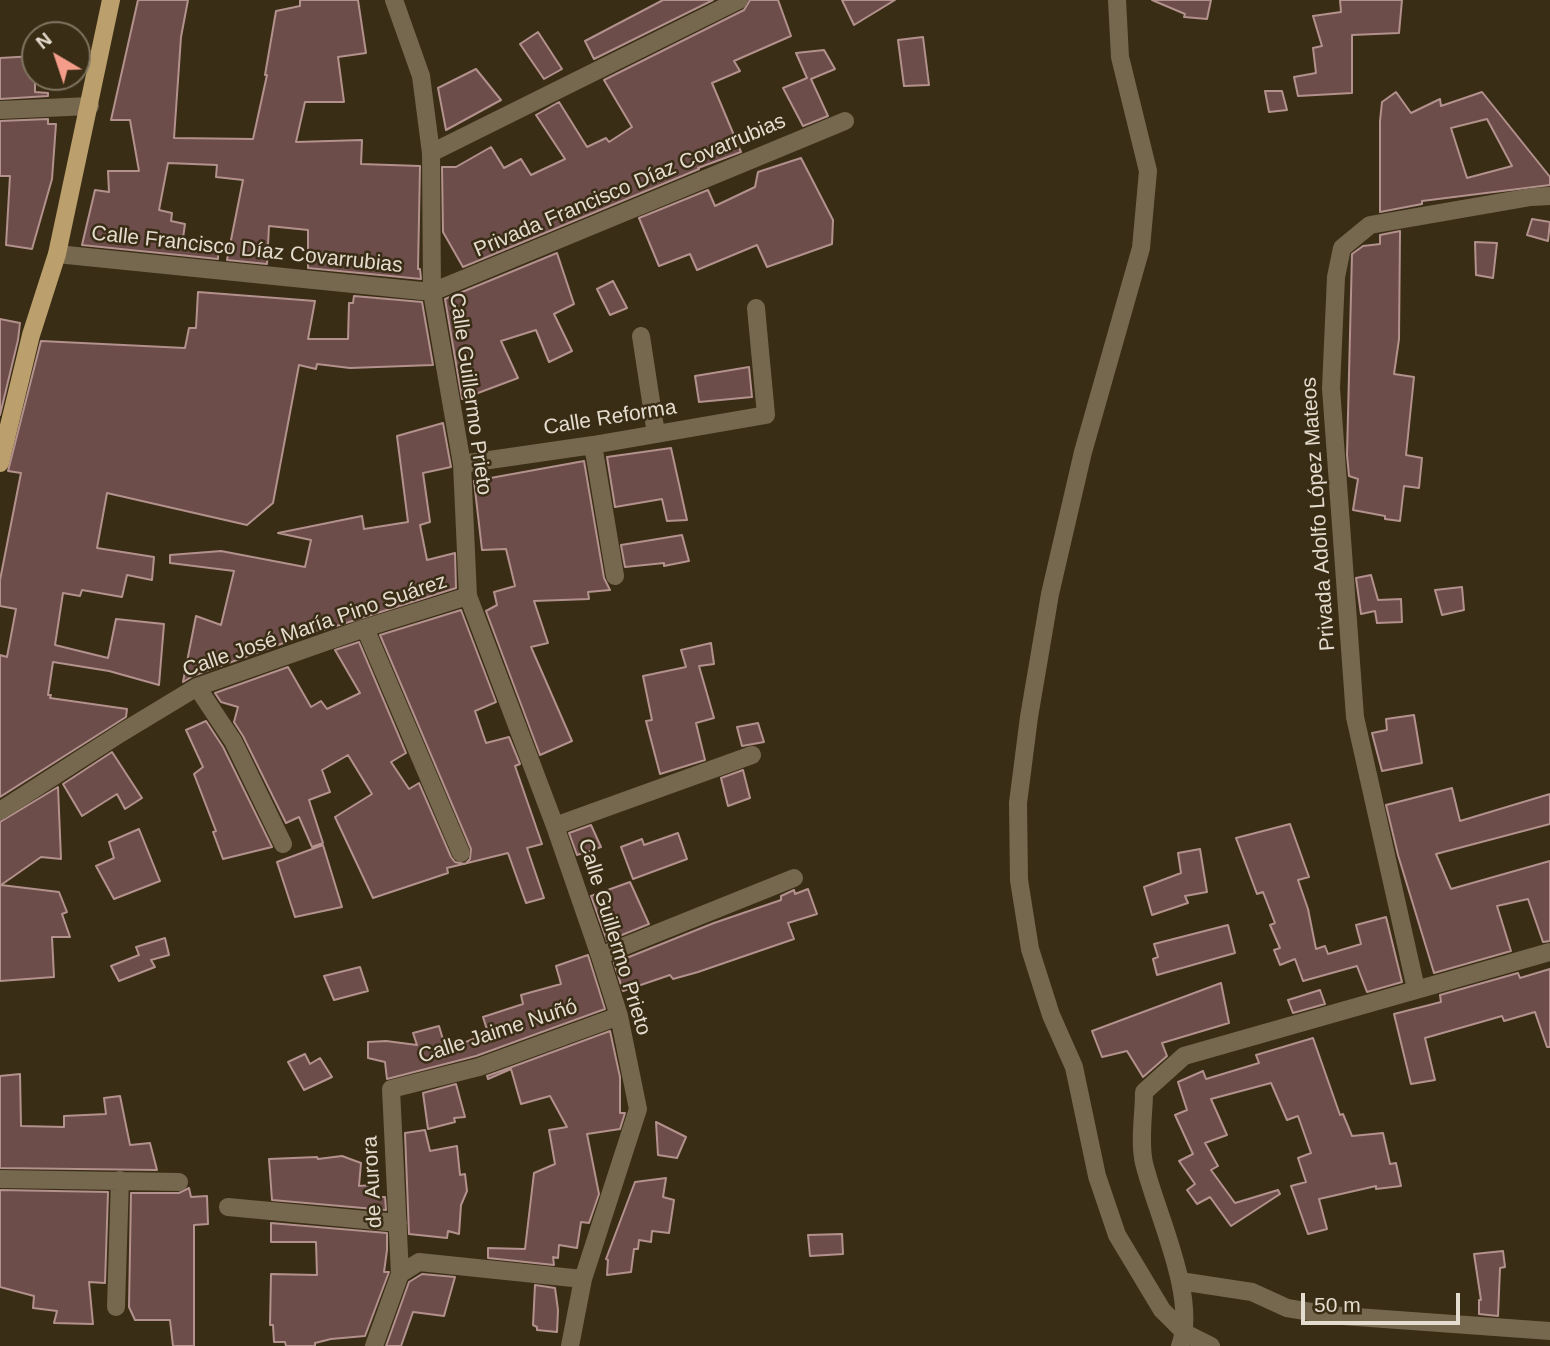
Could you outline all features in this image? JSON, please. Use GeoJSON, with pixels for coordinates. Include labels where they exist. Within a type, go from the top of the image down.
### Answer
{"type":"FeatureCollection","features":[{"type":"Feature","properties":{"kind":"main road"},"geometry":{"type":"LineString","coordinates":[[0,460],[31,335],[57,254],[111,0]]}},
{"type":"Feature","properties":{"kind":"street","name":"Calle Guillermo Prieto"},"geometry":{"type":"LineString","coordinates":[[394,0],[421,76],[431,153],[432,292],[462,464],[468,596],[555,826],[600,956],[619,1016],[638,1109],[583,1279],[570,1346]]}},
{"type":"Feature","properties":{"kind":"street"},"geometry":{"type":"LineString","coordinates":[[431,153],[739,0]]}},
{"type":"Feature","properties":{"kind":"street"},"geometry":{"type":"LineString","coordinates":[[1117,0],[1120,57],[1148,170],[1141,248],[1083,452],[1050,594],[1029,717],[1018,803],[1019,880],[1030,949],[1051,1015],[1074,1067],[1097,1176],[1117,1235],[1162,1310],[1183,1339],[1211,1346]]}},
{"type":"Feature","properties":{"kind":"street"},"geometry":{"type":"LineString","coordinates":[[0,110],[90,106]]}},
{"type":"Feature","properties":{"kind":"street","name":"Privada Francisco Díaz Covarrubias"},"geometry":{"type":"LineString","coordinates":[[432,292],[845,121]]}},
{"type":"Feature","properties":{"kind":"street","name":"Privada Adolfo López Mateos"},"geometry":{"type":"LineString","coordinates":[[1416,989],[1355,717],[1331,388],[1336,277],[1342,248],[1370,225],[1550,195]]}},
{"type":"Feature","properties":{"kind":"street","name":"Calle Francisco Díaz Covarrubias"},"geometry":{"type":"LineString","coordinates":[[57,254],[432,292]]}},
{"type":"Feature","properties":{"kind":"street","name":"Calle Reforma"},"geometry":{"type":"LineString","coordinates":[[462,464],[766,415],[756,309]]}},
{"type":"Feature","properties":{"kind":"street"},"geometry":{"type":"LineString","coordinates":[[641,336],[656,434]]}},
{"type":"Feature","properties":{"kind":"street"},"geometry":{"type":"LineString","coordinates":[[593,445],[615,576]]}},
{"type":"Feature","properties":{"kind":"street","name":"Calle José María Pino Suárez"},"geometry":{"type":"LineString","coordinates":[[0,811],[197,687],[365,628],[468,596]]}},
{"type":"Feature","properties":{"kind":"street"},"geometry":{"type":"LineString","coordinates":[[365,628],[461,853]]}},
{"type":"Feature","properties":{"kind":"street"},"geometry":{"type":"LineString","coordinates":[[197,687],[233,741],[282,844]]}},
{"type":"Feature","properties":{"kind":"street","name":"Calle Guillermo Prieto"},"geometry":{"type":"LineString","coordinates":[[555,826],[752,755]]}},
{"type":"Feature","properties":{"kind":"street"},"geometry":{"type":"LineString","coordinates":[[600,956],[794,878]]}},
{"type":"Feature","properties":{"kind":"street"},"geometry":{"type":"LineString","coordinates":[[1183,1339],[1180,1281],[1143,1159],[1144,1092],[1184,1056],[1550,952]]}},
{"type":"Feature","properties":{"kind":"street","name":"Calle Jaime Nuñó"},"geometry":{"type":"LineString","coordinates":[[391,1088],[479,1067],[619,1016]]}},
{"type":"Feature","properties":{"kind":"street","name":"de Aurora"},"geometry":{"type":"LineString","coordinates":[[391,1088],[400,1274]]}},
{"type":"Feature","properties":{"kind":"street"},"geometry":{"type":"LineString","coordinates":[[0,1179],[179,1182]]}},
{"type":"Feature","properties":{"kind":"street"},"geometry":{"type":"LineString","coordinates":[[116,1307],[120,1180]]}},
{"type":"Feature","properties":{"kind":"street"},"geometry":{"type":"LineString","coordinates":[[228,1207],[398,1223]]}},
{"type":"Feature","properties":{"kind":"street"},"geometry":{"type":"LineString","coordinates":[[374,1346],[400,1274],[419,1262],[583,1279]]}},
{"type":"Feature","properties":{"kind":"street"},"geometry":{"type":"LineString","coordinates":[[1180,1281],[1252,1292],[1287,1308],[1329,1315],[1550,1331]]}},
{"type":"Feature","properties":{"kind":"building"},"geometry":{"type":"Polygon","coordinates":[[[138,0],[188,0],[181,37],[174,138],[253,139],[267,75],[276,11],[300,6],[300,0],[358,0],[366,53],[338,57],[344,102],[305,102],[296,142],[362,140],[361,164],[420,166],[418,269],[421,279],[308,268],[308,230],[269,226],[267,264],[227,260],[243,180],[216,177],[217,165],[168,163],[159,210],[172,213],[171,221],[185,224],[182,245],[218,249],[218,259],[82,245],[95,190],[109,192],[108,171],[139,171],[130,120],[111,120],[138,0]]]}},
{"type":"Feature","properties":{"kind":"building"},"geometry":{"type":"Polygon","coordinates":[[[663,0],[713,0],[594,59],[585,41],[663,0]]]}},
{"type":"Feature","properties":{"kind":"building"},"geometry":{"type":"Polygon","coordinates":[[[750,0],[778,0],[791,36],[734,61],[740,71],[712,83],[741,152],[463,267],[443,232],[442,167],[456,167],[491,147],[504,168],[521,159],[531,175],[565,159],[536,115],[559,102],[587,147],[606,138],[609,142],[632,127],[604,80],[744,10],[750,0]]]}},
{"type":"Feature","properties":{"kind":"building"},"geometry":{"type":"Polygon","coordinates":[[[842,0],[895,0],[854,25],[842,0]]]}},
{"type":"Feature","properties":{"kind":"building"},"geometry":{"type":"Polygon","coordinates":[[[1152,0],[1211,0],[1207,19],[1184,17],[1185,14],[1152,0]]]}},
{"type":"Feature","properties":{"kind":"building"},"geometry":{"type":"Polygon","coordinates":[[[1340,0],[1402,0],[1399,33],[1352,35],[1352,93],[1298,96],[1294,77],[1316,73],[1313,48],[1322,46],[1313,16],[1341,12],[1340,0]]]}},
{"type":"Feature","properties":{"kind":"building"},"geometry":{"type":"Polygon","coordinates":[[[538,32],[562,69],[544,79],[520,44],[538,32]]]}},
{"type":"Feature","properties":{"kind":"building"},"geometry":{"type":"Polygon","coordinates":[[[923,37],[929,85],[904,86],[898,40],[923,37]]]}},
{"type":"Feature","properties":{"kind":"building"},"geometry":{"type":"Polygon","coordinates":[[[824,50],[835,69],[811,79],[828,116],[803,126],[783,88],[807,78],[796,53],[824,50]]]}},
{"type":"Feature","properties":{"kind":"building"},"geometry":{"type":"Polygon","coordinates":[[[21,57],[21,91],[48,93],[48,96],[0,99],[0,58],[21,57]]]}},
{"type":"Feature","properties":{"kind":"building"},"geometry":{"type":"Polygon","coordinates":[[[476,69],[501,100],[446,130],[438,88],[476,69]]]}},
{"type":"Feature","properties":{"kind":"building"},"geometry":{"type":"Polygon","coordinates":[[[1265,91],[1282,91],[1287,110],[1269,112],[1265,91]]]}},
{"type":"Feature","properties":{"kind":"building"},"geometry":{"type":"Polygon","coordinates":[[[1396,92],[1411,113],[1440,99],[1441,106],[1482,92],[1550,177],[1550,185],[1422,201],[1422,204],[1380,212],[1382,102],[1396,92]],[[1487,119],[1451,128],[1467,178],[1512,166],[1487,119]]]}},
{"type":"Feature","properties":{"kind":"building"},"geometry":{"type":"Polygon","coordinates":[[[48,119],[48,124],[56,124],[52,179],[32,249],[6,245],[10,176],[0,176],[0,121],[48,119]]]}},
{"type":"Feature","properties":{"kind":"building"},"geometry":{"type":"Polygon","coordinates":[[[801,158],[833,220],[832,244],[767,267],[757,245],[697,270],[690,254],[659,266],[639,218],[708,190],[715,206],[755,187],[758,172],[801,158]]]}},
{"type":"Feature","properties":{"kind":"building"},"geometry":{"type":"Polygon","coordinates":[[[1532,219],[1550,222],[1548,241],[1527,235],[1532,219]]]}},
{"type":"Feature","properties":{"kind":"building"},"geometry":{"type":"Polygon","coordinates":[[[1400,231],[1399,339],[1394,374],[1414,377],[1406,455],[1422,458],[1419,488],[1404,486],[1400,521],[1353,510],[1358,479],[1349,476],[1347,455],[1352,254],[1363,246],[1380,244],[1380,235],[1400,231]]]}},
{"type":"Feature","properties":{"kind":"building"},"geometry":{"type":"Polygon","coordinates":[[[1475,242],[1497,243],[1493,278],[1476,275],[1475,242]]]}},
{"type":"Feature","properties":{"kind":"building"},"geometry":{"type":"Polygon","coordinates":[[[557,253],[574,304],[554,314],[572,351],[549,362],[536,330],[501,341],[518,378],[462,399],[445,299],[557,253]]]}},
{"type":"Feature","properties":{"kind":"building"},"geometry":{"type":"Polygon","coordinates":[[[613,281],[627,308],[610,315],[597,289],[613,281]]]}},
{"type":"Feature","properties":{"kind":"building"},"geometry":{"type":"Polygon","coordinates":[[[198,292],[315,301],[308,339],[348,339],[349,303],[353,303],[354,296],[422,302],[433,365],[350,368],[317,364],[316,369],[299,365],[273,503],[247,525],[107,493],[97,548],[154,557],[152,580],[127,575],[122,597],[82,590],[80,596],[63,593],[55,645],[108,658],[116,619],[164,624],[159,685],[109,671],[53,662],[48,695],[51,695],[50,698],[127,709],[126,717],[0,797],[0,655],[7,657],[16,609],[0,606],[0,580],[21,473],[8,471],[41,341],[185,348],[189,328],[196,328],[198,292]]]}},
{"type":"Feature","properties":{"kind":"building"},"geometry":{"type":"Polygon","coordinates":[[[0,319],[20,323],[0,415],[0,319]]]}},
{"type":"Feature","properties":{"kind":"building"},"geometry":{"type":"Polygon","coordinates":[[[749,367],[752,397],[699,402],[695,376],[749,367]]]}},
{"type":"Feature","properties":{"kind":"building"},"geometry":{"type":"Polygon","coordinates":[[[443,423],[451,467],[423,473],[430,522],[420,525],[427,560],[455,553],[456,588],[322,629],[183,682],[196,616],[221,625],[234,571],[170,563],[170,555],[221,551],[305,567],[311,540],[278,533],[362,516],[364,529],[408,522],[397,436],[443,423]]]}},
{"type":"Feature","properties":{"kind":"building"},"geometry":{"type":"Polygon","coordinates":[[[671,448],[687,520],[667,521],[662,499],[615,507],[607,457],[671,448]]]}},
{"type":"Feature","properties":{"kind":"building"},"geometry":{"type":"Polygon","coordinates":[[[584,461],[604,578],[610,590],[588,592],[589,599],[534,601],[548,643],[531,647],[572,741],[540,755],[486,611],[497,605],[494,592],[515,586],[506,549],[482,550],[474,481],[584,461]]]}},
{"type":"Feature","properties":{"kind":"building"},"geometry":{"type":"Polygon","coordinates":[[[682,535],[689,561],[664,566],[664,563],[625,567],[621,545],[682,535]]]}},
{"type":"Feature","properties":{"kind":"building"},"geometry":{"type":"Polygon","coordinates":[[[1371,575],[1378,600],[1401,599],[1402,622],[1377,623],[1375,611],[1361,614],[1356,578],[1371,575]]]}},
{"type":"Feature","properties":{"kind":"building"},"geometry":{"type":"Polygon","coordinates":[[[1462,587],[1464,610],[1442,615],[1435,590],[1462,587]]]}},
{"type":"Feature","properties":{"kind":"building"},"geometry":{"type":"Polygon","coordinates":[[[461,610],[496,702],[475,711],[486,743],[509,737],[520,764],[515,766],[542,844],[527,848],[544,898],[526,903],[508,853],[466,863],[470,859],[471,849],[380,635],[461,610]]]}},
{"type":"Feature","properties":{"kind":"building"},"geometry":{"type":"Polygon","coordinates":[[[359,642],[406,753],[391,762],[409,789],[419,783],[451,857],[455,862],[464,864],[447,868],[448,873],[373,898],[335,817],[372,794],[348,755],[322,770],[330,792],[309,800],[323,843],[312,847],[299,817],[286,823],[234,722],[238,707],[221,702],[215,693],[288,667],[311,707],[321,701],[327,709],[360,693],[335,650],[359,642]]]}},
{"type":"Feature","properties":{"kind":"building"},"geometry":{"type":"Polygon","coordinates":[[[711,643],[714,664],[699,666],[714,718],[696,723],[705,760],[660,774],[646,721],[652,720],[643,676],[686,667],[681,650],[711,643]]]}},
{"type":"Feature","properties":{"kind":"building"},"geometry":{"type":"Polygon","coordinates":[[[1414,715],[1422,763],[1382,771],[1372,733],[1387,730],[1386,719],[1414,715]]]}},
{"type":"Feature","properties":{"kind":"building"},"geometry":{"type":"Polygon","coordinates":[[[206,721],[223,747],[272,847],[223,859],[213,832],[216,831],[194,774],[203,767],[186,730],[206,721]]]}},
{"type":"Feature","properties":{"kind":"building"},"geometry":{"type":"Polygon","coordinates":[[[758,723],[764,742],[742,746],[737,727],[758,723]]]}},
{"type":"Feature","properties":{"kind":"building"},"geometry":{"type":"Polygon","coordinates":[[[112,752],[142,798],[125,809],[117,794],[82,816],[63,784],[112,752]]]}},
{"type":"Feature","properties":{"kind":"building"},"geometry":{"type":"Polygon","coordinates":[[[743,770],[750,798],[728,806],[721,778],[743,770]]]}},
{"type":"Feature","properties":{"kind":"building"},"geometry":{"type":"Polygon","coordinates":[[[58,787],[61,859],[41,857],[1,885],[59,892],[67,912],[62,914],[70,937],[52,937],[54,977],[0,981],[0,822],[58,787]]]}},
{"type":"Feature","properties":{"kind":"building"},"geometry":{"type":"Polygon","coordinates":[[[1452,788],[1460,821],[1550,794],[1550,824],[1436,854],[1451,889],[1550,861],[1550,941],[1543,942],[1528,899],[1497,906],[1511,951],[1434,973],[1398,855],[1386,805],[1452,788]]]}},
{"type":"Feature","properties":{"kind":"building"},"geometry":{"type":"Polygon","coordinates":[[[1290,824],[1309,877],[1298,880],[1308,909],[1316,949],[1325,946],[1328,954],[1361,944],[1356,925],[1386,917],[1402,982],[1367,992],[1357,966],[1303,981],[1295,959],[1280,965],[1274,950],[1280,948],[1270,925],[1275,923],[1263,892],[1257,894],[1236,838],[1290,824]]]}},
{"type":"Feature","properties":{"kind":"building"},"geometry":{"type":"Polygon","coordinates":[[[591,825],[601,847],[577,855],[569,833],[591,825]]]}},
{"type":"Feature","properties":{"kind":"building"},"geometry":{"type":"Polygon","coordinates":[[[139,829],[160,881],[114,899],[96,866],[114,858],[109,842],[139,829]]]}},
{"type":"Feature","properties":{"kind":"building"},"geometry":{"type":"Polygon","coordinates":[[[678,833],[687,859],[633,879],[621,847],[642,839],[644,845],[678,833]]]}},
{"type":"Feature","properties":{"kind":"building"},"geometry":{"type":"Polygon","coordinates":[[[323,845],[342,907],[295,917],[277,862],[323,845]]]}},
{"type":"Feature","properties":{"kind":"building"},"geometry":{"type":"Polygon","coordinates":[[[1200,849],[1207,892],[1185,896],[1188,903],[1152,915],[1144,887],[1181,873],[1178,853],[1200,849]]]}},
{"type":"Feature","properties":{"kind":"building"},"geometry":{"type":"Polygon","coordinates":[[[630,882],[649,924],[607,941],[591,896],[630,882]]]}},
{"type":"Feature","properties":{"kind":"building"},"geometry":{"type":"Polygon","coordinates":[[[808,889],[817,914],[788,923],[794,939],[698,972],[673,979],[670,975],[623,991],[614,963],[714,923],[781,900],[781,896],[794,890],[795,894],[808,889]]]}},
{"type":"Feature","properties":{"kind":"building"},"geometry":{"type":"Polygon","coordinates":[[[1228,925],[1235,953],[1157,975],[1153,959],[1158,957],[1154,944],[1228,925]]]}},
{"type":"Feature","properties":{"kind":"building"},"geometry":{"type":"Polygon","coordinates":[[[165,938],[169,955],[151,960],[155,967],[119,981],[111,966],[139,955],[136,947],[165,938]]]}},
{"type":"Feature","properties":{"kind":"building"},"geometry":{"type":"Polygon","coordinates":[[[588,955],[605,1009],[476,1056],[387,1079],[385,1062],[368,1058],[368,1042],[417,1045],[413,1033],[439,1026],[446,1050],[488,1033],[483,1017],[523,1004],[521,995],[561,984],[556,966],[588,955]]]}},
{"type":"Feature","properties":{"kind":"building"},"geometry":{"type":"Polygon","coordinates":[[[360,967],[368,991],[334,1000],[324,976],[360,967]]]}},
{"type":"Feature","properties":{"kind":"building"},"geometry":{"type":"Polygon","coordinates":[[[1550,969],[1550,1047],[1547,1047],[1535,1012],[1504,1021],[1502,1016],[1425,1038],[1435,1080],[1411,1084],[1394,1014],[1441,1002],[1440,995],[1518,973],[1520,978],[1550,969]]]}},
{"type":"Feature","properties":{"kind":"building"},"geometry":{"type":"Polygon","coordinates":[[[1221,983],[1229,1023],[1162,1043],[1167,1056],[1143,1077],[1127,1051],[1102,1057],[1092,1031],[1221,983]]]}},
{"type":"Feature","properties":{"kind":"building"},"geometry":{"type":"Polygon","coordinates":[[[1320,990],[1325,1004],[1293,1013],[1288,1000],[1320,990]]]}},
{"type":"Feature","properties":{"kind":"building"},"geometry":{"type":"Polygon","coordinates":[[[610,1031],[620,1077],[620,1113],[625,1113],[620,1129],[587,1134],[599,1194],[589,1223],[581,1222],[577,1248],[559,1245],[558,1258],[553,1257],[554,1265],[488,1258],[488,1248],[525,1249],[534,1173],[555,1164],[549,1130],[567,1127],[550,1096],[521,1104],[511,1069],[488,1079],[487,1076],[610,1031]]]}},
{"type":"Feature","properties":{"kind":"building"},"geometry":{"type":"Polygon","coordinates":[[[1313,1038],[1340,1115],[1343,1114],[1352,1136],[1383,1133],[1390,1164],[1396,1163],[1401,1186],[1376,1189],[1376,1186],[1319,1199],[1327,1229],[1308,1234],[1291,1186],[1306,1182],[1298,1158],[1311,1153],[1298,1116],[1287,1120],[1271,1083],[1211,1099],[1227,1135],[1205,1143],[1218,1166],[1211,1170],[1235,1203],[1278,1190],[1280,1194],[1231,1226],[1210,1197],[1197,1204],[1187,1190],[1195,1184],[1179,1161],[1193,1154],[1175,1115],[1187,1110],[1178,1082],[1203,1071],[1206,1079],[1259,1063],[1256,1055],[1313,1038]]]}},
{"type":"Feature","properties":{"kind":"building"},"geometry":{"type":"Polygon","coordinates":[[[305,1054],[310,1064],[320,1058],[332,1077],[304,1090],[288,1062],[305,1054]]]}},
{"type":"Feature","properties":{"kind":"building"},"geometry":{"type":"Polygon","coordinates":[[[20,1074],[21,1126],[64,1127],[64,1116],[106,1114],[104,1098],[120,1096],[130,1145],[150,1143],[157,1170],[0,1168],[0,1076],[20,1074]]]}},
{"type":"Feature","properties":{"kind":"building"},"geometry":{"type":"Polygon","coordinates":[[[456,1084],[465,1117],[454,1118],[455,1122],[428,1129],[423,1093],[456,1084]]]}},
{"type":"Feature","properties":{"kind":"building"},"geometry":{"type":"Polygon","coordinates":[[[656,1122],[686,1137],[677,1158],[658,1155],[656,1122]]]}},
{"type":"Feature","properties":{"kind":"building"},"geometry":{"type":"Polygon","coordinates":[[[425,1130],[430,1151],[457,1146],[460,1175],[465,1174],[467,1191],[461,1205],[459,1234],[448,1231],[447,1238],[409,1234],[405,1133],[425,1130]]]}},
{"type":"Feature","properties":{"kind":"building"},"geometry":{"type":"Polygon","coordinates":[[[342,1156],[361,1163],[359,1186],[372,1185],[373,1197],[385,1197],[386,1210],[272,1200],[269,1159],[342,1156]]]}},
{"type":"Feature","properties":{"kind":"building"},"geometry":{"type":"Polygon","coordinates":[[[666,1178],[663,1197],[674,1200],[669,1233],[652,1231],[651,1242],[639,1240],[638,1249],[634,1249],[631,1272],[607,1275],[606,1259],[635,1182],[666,1178]]]}},
{"type":"Feature","properties":{"kind":"building"},"geometry":{"type":"Polygon","coordinates":[[[189,1188],[191,1197],[207,1196],[208,1224],[194,1225],[194,1346],[173,1346],[170,1320],[135,1320],[129,1307],[131,1193],[179,1193],[189,1188]]]}},
{"type":"Feature","properties":{"kind":"building"},"geometry":{"type":"Polygon","coordinates":[[[0,1190],[108,1192],[105,1283],[89,1282],[93,1324],[54,1323],[57,1311],[33,1308],[34,1296],[0,1287],[0,1190]]]}},
{"type":"Feature","properties":{"kind":"building"},"geometry":{"type":"Polygon","coordinates":[[[271,1223],[387,1233],[384,1272],[389,1272],[365,1336],[331,1339],[315,1343],[315,1346],[286,1346],[285,1342],[274,1342],[273,1325],[270,1325],[271,1274],[317,1275],[316,1242],[271,1242],[271,1223]]]}},
{"type":"Feature","properties":{"kind":"building"},"geometry":{"type":"Polygon","coordinates":[[[842,1234],[843,1254],[810,1256],[808,1235],[842,1234]]]}},
{"type":"Feature","properties":{"kind":"building"},"geometry":{"type":"Polygon","coordinates":[[[1503,1251],[1505,1267],[1500,1268],[1498,1316],[1479,1314],[1481,1300],[1474,1254],[1503,1251]]]}},
{"type":"Feature","properties":{"kind":"building"},"geometry":{"type":"Polygon","coordinates":[[[422,1274],[455,1277],[444,1316],[413,1312],[401,1346],[386,1346],[409,1282],[422,1274]]]}},
{"type":"Feature","properties":{"kind":"building"},"geometry":{"type":"Polygon","coordinates":[[[535,1285],[555,1288],[557,1332],[537,1330],[533,1325],[535,1285]]]}}]}
